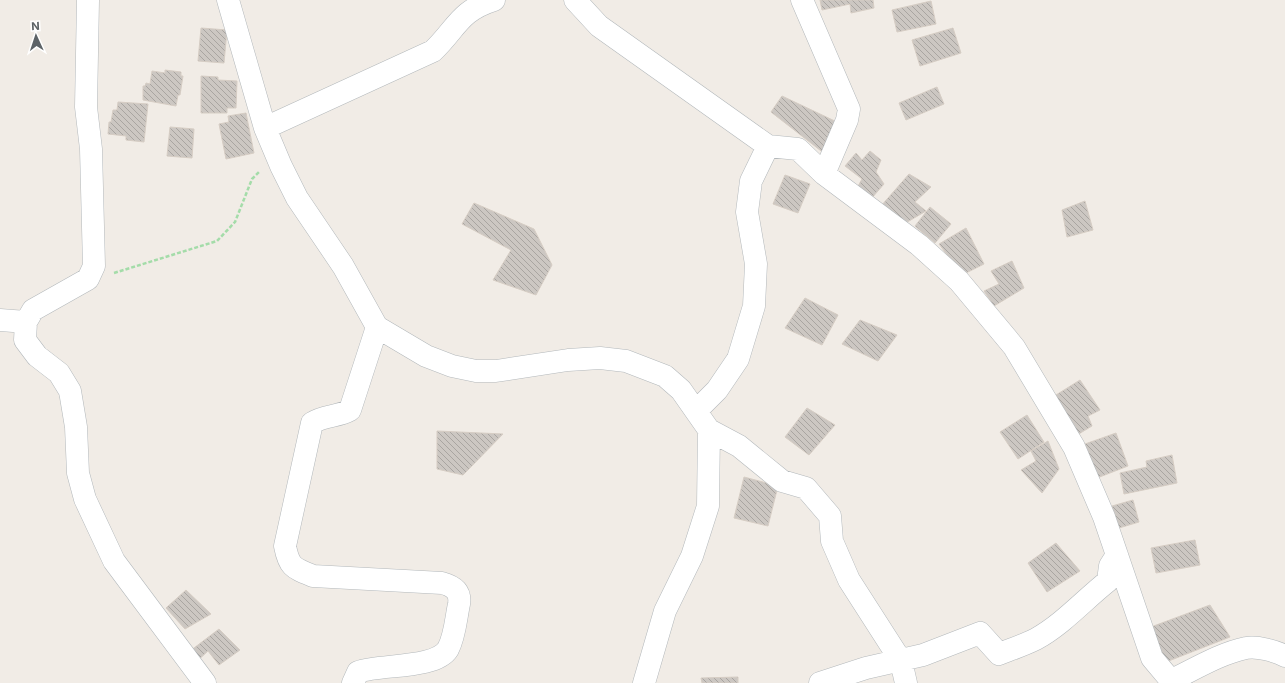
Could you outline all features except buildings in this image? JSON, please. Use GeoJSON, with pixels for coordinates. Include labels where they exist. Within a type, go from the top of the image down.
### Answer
{"type":"FeatureCollection","features":[{"type":"Feature","properties":{"kind":"street"},"geometry":{"type":"LineString","coordinates":[[88,0],[86,107],[91,149],[94,266],[88,279],[34,310],[26,322],[25,340],[37,356],[59,373],[70,392],[76,427],[78,473],[85,498],[114,561],[205,683]]}},
{"type":"Feature","properties":{"kind":"street"},"geometry":{"type":"LineString","coordinates":[[228,0],[265,128],[281,166],[297,198],[343,266],[377,327],[426,356],[452,366],[476,370],[496,371],[568,360],[600,358],[626,360],[665,376],[681,390],[709,430],[739,446],[782,481],[806,488],[830,516],[832,541],[849,580],[901,661],[906,683]]}},
{"type":"Feature","properties":{"kind":"street"},"geometry":{"type":"LineString","coordinates":[[265,128],[432,51],[446,38],[466,12],[494,0]]}},
{"type":"Feature","properties":{"kind":"street"},"geometry":{"type":"LineString","coordinates":[[575,0],[600,26],[768,146],[798,149],[824,174],[918,245],[958,281],[1014,347],[1074,447],[1104,518],[1152,658],[1171,682],[1248,648],[1268,650],[1285,656]]}},
{"type":"Feature","properties":{"kind":"street"},"geometry":{"type":"LineString","coordinates":[[802,0],[849,109],[847,120],[824,174]]}},
{"type":"Feature","properties":{"kind":"street"},"geometry":{"type":"LineString","coordinates":[[696,411],[717,390],[738,359],[754,306],[756,264],[747,212],[751,181],[768,146]]}},
{"type":"Feature","properties":{"kind":"street"},"geometry":{"type":"LineString","coordinates":[[0,320],[26,322]]}},
{"type":"Feature","properties":{"kind":"street"},"geometry":{"type":"LineString","coordinates":[[353,683],[358,672],[369,668],[431,661],[442,656],[448,648],[454,633],[459,601],[458,593],[452,586],[442,583],[313,576],[294,569],[288,560],[285,546],[312,423],[319,418],[340,416],[350,410],[377,327]]}},
{"type":"Feature","properties":{"kind":"street"},"geometry":{"type":"LineString","coordinates":[[644,683],[665,611],[692,556],[708,506],[709,430]]}},
{"type":"Feature","properties":{"kind":"street"},"geometry":{"type":"LineString","coordinates":[[820,683],[866,668],[923,655],[980,633],[999,654],[1020,647],[1037,638],[1062,620],[1108,581],[1110,566],[1117,555]]}},
{"type":"Feature","properties":{"kind":"path"},"geometry":{"type":"LineString","coordinates":[[91,273],[102,277],[217,240],[235,222],[252,179],[260,171],[281,166]]}}]}
